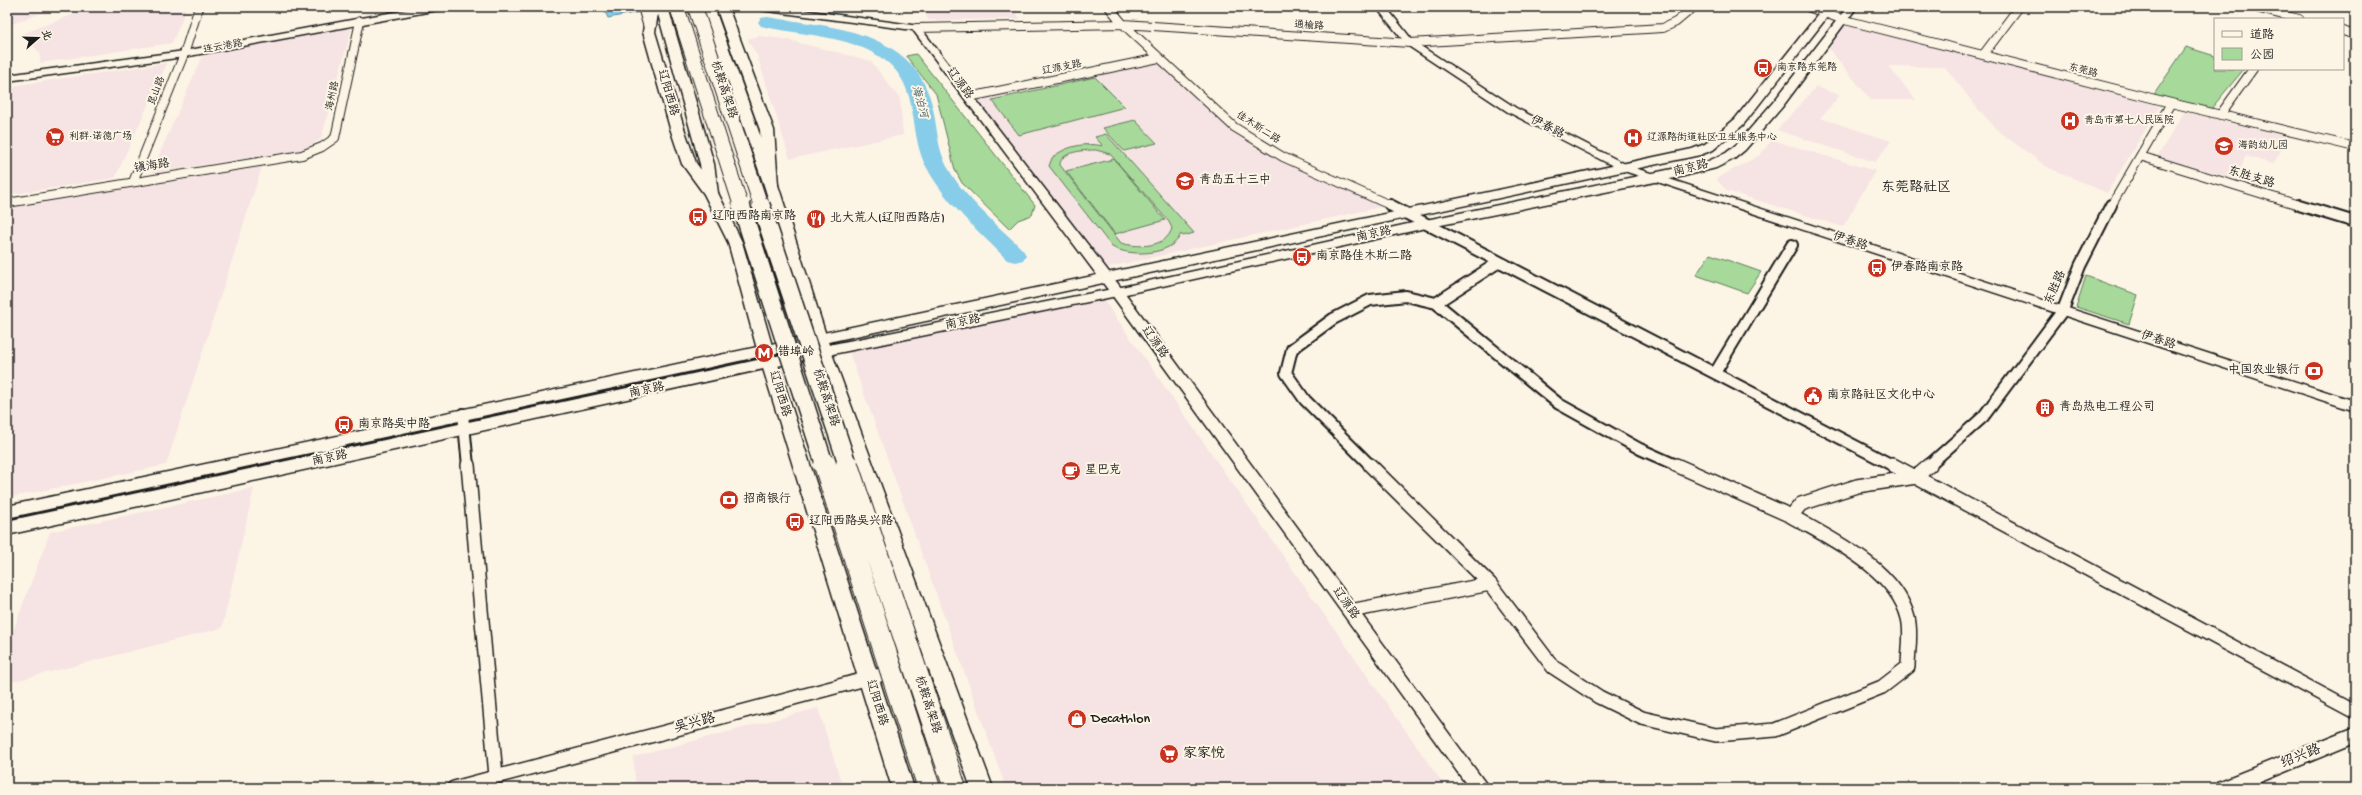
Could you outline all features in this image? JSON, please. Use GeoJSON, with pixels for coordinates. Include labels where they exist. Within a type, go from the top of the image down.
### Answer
{"type":"FeatureCollection","features":[{"type":"Feature","properties":{"kind":"highway","name":"杭鞍高架路"},"geometry":{"type":"LineString","coordinates":[[677,7],[929,788]]}},
{"type":"Feature","properties":{"kind":"highway","name":"杭鞍高架路"},"geometry":{"type":"LineString","coordinates":[[695,7],[955,788]]}},
{"type":"Feature","properties":{"kind":"highway"},"geometry":{"type":"LineString","coordinates":[[708,7],[771,186]]}},
{"type":"Feature","properties":{"kind":"highway"},"geometry":{"type":"LineString","coordinates":[[651,8],[707,164],[711,192]]}},
{"type":"Feature","properties":{"kind":"main road","name":"连云港路"},"geometry":{"type":"LineString","coordinates":[[7,78],[184,54],[438,7]]}},
{"type":"Feature","properties":{"kind":"main road"},"geometry":{"type":"LineString","coordinates":[[722,7],[729,30],[768,130],[771,186],[821,344],[937,660],[982,788]]}},
{"type":"Feature","properties":{"kind":"main road","name":"南京路"},"geometry":{"type":"LineString","coordinates":[[821,344],[1118,292],[1426,224],[1652,178],[1711,164],[1730,156],[1741,147],[1779,103],[1841,19],[1852,7]]}},
{"type":"Feature","properties":{"kind":"main road","name":"辽阳西路"},"geometry":{"type":"LineString","coordinates":[[651,8],[649,32],[689,164],[711,192],[735,242],[768,356],[902,788]]}},
{"type":"Feature","properties":{"kind":"main road","name":"南京路"},"geometry":{"type":"LineString","coordinates":[[7,528],[465,422],[768,356],[1106,278],[1696,152],[1709,147],[1722,138],[1739,122],[1827,11]]}},
{"type":"Feature","properties":{"kind":"main road","name":"南京路"},"geometry":{"type":"LineString","coordinates":[[7,512],[465,422]]}},
{"type":"Feature","properties":{"kind":"street","name":"昆山路"},"geometry":{"type":"LineString","coordinates":[[133,182],[184,54],[199,7]]}},
{"type":"Feature","properties":{"kind":"street"},"geometry":{"type":"LineString","coordinates":[[760,7],[916,28]]}},
{"type":"Feature","properties":{"kind":"street","name":"佳木斯二路"},"geometry":{"type":"LineString","coordinates":[[1109,7],[1123,24],[1234,127],[1283,157],[1408,213],[1499,262],[1916,477],[2355,712]]}},
{"type":"Feature","properties":{"kind":"street","name":"伊春路"},"geometry":{"type":"LineString","coordinates":[[1382,7],[1410,43],[1512,110],[1625,168],[2355,406]]}},
{"type":"Feature","properties":{"kind":"street","name":"通榆路"},"geometry":{"type":"LineString","coordinates":[[916,28],[1123,24],[1410,43],[1663,28],[1676,22],[1694,7]]}},
{"type":"Feature","properties":{"kind":"street","name":"东莞路"},"geometry":{"type":"LineString","coordinates":[[1808,7],[1827,11],[1841,19],[1983,56],[2355,147]]}},
{"type":"Feature","properties":{"kind":"street"},"geometry":{"type":"LineString","coordinates":[[1983,56],[2019,7]]}},
{"type":"Feature","properties":{"kind":"street"},"geometry":{"type":"LineString","coordinates":[[2252,7],[2290,18]]}},
{"type":"Feature","properties":{"kind":"street","name":"海州路"},"geometry":{"type":"LineString","coordinates":[[302,155],[322,147],[335,138],[360,21]]}},
{"type":"Feature","properties":{"kind":"street","name":"辽源路"},"geometry":{"type":"LineString","coordinates":[[916,28],[1118,292],[1480,788]]}},
{"type":"Feature","properties":{"kind":"street"},"geometry":{"type":"LineString","coordinates":[[2344,31],[2355,34]]}},
{"type":"Feature","properties":{"kind":"street","name":"辽源支路"},"geometry":{"type":"LineString","coordinates":[[969,97],[1159,58]]}},
{"type":"Feature","properties":{"kind":"street"},"geometry":{"type":"LineString","coordinates":[[2220,115],[2252,70]]}},
{"type":"Feature","properties":{"kind":"street","name":"东胜路"},"geometry":{"type":"LineString","coordinates":[[1916,477],[1983,417],[2002,394],[2063,310],[2080,266],[2115,197],[2171,103]]}},
{"type":"Feature","properties":{"kind":"street","name":"镇海路"},"geometry":{"type":"LineString","coordinates":[[7,202],[302,155]]}},
{"type":"Feature","properties":{"kind":"street","name":"东胜支路"},"geometry":{"type":"LineString","coordinates":[[2140,156],[2355,222]]}},
{"type":"Feature","properties":{"kind":"street"},"geometry":{"type":"LineString","coordinates":[[1715,373],[1792,245]]}},
{"type":"Feature","properties":{"kind":"street"},"geometry":{"type":"LineString","coordinates":[[1436,303],[1499,262]]}},
{"type":"Feature","properties":{"kind":"street"},"geometry":{"type":"LineString","coordinates":[[1406,296],[1436,303],[1559,404],[1640,449],[1791,516],[1859,556],[1897,592],[1908,617],[1908,667],[1882,687],[1775,730],[1716,735],[1642,718],[1599,697],[1553,667],[1490,584],[1304,400],[1286,374],[1292,349],[1333,319],[1370,300],[1406,296]]}},
{"type":"Feature","properties":{"kind":"street"},"geometry":{"type":"LineString","coordinates":[[465,422],[496,776]]}},
{"type":"Feature","properties":{"kind":"street"},"geometry":{"type":"LineString","coordinates":[[1791,516],[1801,504],[1857,486],[1916,477]]}},
{"type":"Feature","properties":{"kind":"street"},"geometry":{"type":"LineString","coordinates":[[1350,611],[1490,584]]}},
{"type":"Feature","properties":{"kind":"street","name":"吴兴路"},"geometry":{"type":"LineString","coordinates":[[454,788],[937,660]]}},
{"type":"Feature","properties":{"kind":"street","name":"绍兴路"},"geometry":{"type":"LineString","coordinates":[[2225,788],[2355,735]]}},
{"type":"Feature","properties":{"kind":"shaded area"},"geometry":{"type":"Polygon","coordinates":[[[7,7],[57,7],[7,26],[7,7]]]}},
{"type":"Feature","properties":{"kind":"shaded area"},"geometry":{"type":"Polygon","coordinates":[[[93,7],[187,7],[172,43],[40,63],[40,53],[22,34],[93,7]]]}},
{"type":"Feature","properties":{"kind":"shaded area"},"geometry":{"type":"Polygon","coordinates":[[[922,7],[1012,7],[1020,19],[928,20],[922,7]]]}},
{"type":"Feature","properties":{"kind":"shaded area","name":"青岛市第七人民医院"},"geometry":{"type":"Polygon","coordinates":[[[1845,26],[1860,28],[2160,106],[2107,193],[2047,167],[2001,133],[1978,109],[1945,67],[1888,66],[1916,100],[1871,100],[1829,49],[1834,39],[1845,26]]]}},
{"type":"Feature","properties":{"kind":"shaded area"},"geometry":{"type":"Polygon","coordinates":[[[352,27],[321,139],[304,149],[151,173],[203,55],[352,27]]]}},
{"type":"Feature","properties":{"kind":"shaded area"},"geometry":{"type":"Polygon","coordinates":[[[760,36],[784,39],[871,61],[900,99],[903,135],[790,159],[757,55],[747,39],[760,36]]]}},
{"type":"Feature","properties":{"kind":"shaded area","name":"青岛五十三中"},"geometry":{"type":"Polygon","coordinates":[[[1159,58],[1234,127],[1283,157],[1390,205],[1100,269],[969,97],[1159,58]]]}},
{"type":"Feature","properties":{"kind":"shaded area"},"geometry":{"type":"Polygon","coordinates":[[[167,63],[115,178],[7,195],[7,94],[18,85],[167,63]]]}},
{"type":"Feature","properties":{"kind":"shaded area"},"geometry":{"type":"Polygon","coordinates":[[[1816,87],[1840,95],[1820,118],[1891,141],[1875,162],[1777,130],[1816,87]]]}},
{"type":"Feature","properties":{"kind":"shaded area","name":"海韵幼儿园"},"geometry":{"type":"Polygon","coordinates":[[[2184,112],[2289,137],[2273,164],[2246,156],[2236,179],[2158,156],[2184,112]]]}},
{"type":"Feature","properties":{"kind":"shaded area"},"geometry":{"type":"Polygon","coordinates":[[[1772,140],[1875,171],[1843,227],[1727,191],[1716,179],[1760,155],[1772,140]]]}},
{"type":"Feature","properties":{"kind":"shaded area"},"geometry":{"type":"Polygon","coordinates":[[[262,167],[166,465],[7,498],[7,208],[262,167]]]}},
{"type":"Feature","properties":{"kind":"shaded area"},"geometry":{"type":"Polygon","coordinates":[[[1103,299],[1446,788],[1006,788],[849,352],[1103,299]]]}},
{"type":"Feature","properties":{"kind":"shaded area"},"geometry":{"type":"Polygon","coordinates":[[[254,488],[222,628],[7,683],[7,647],[50,532],[254,488]]]}},
{"type":"Feature","properties":{"kind":"shaded area"},"geometry":{"type":"Polygon","coordinates":[[[818,708],[843,788],[636,788],[633,757],[818,708]]]}},
{"type":"Feature","properties":{"kind":"green space"},"geometry":{"type":"Polygon","coordinates":[[[2186,47],[2214,56],[2214,70],[2243,70],[2210,110],[2153,96],[2186,47]]]}},
{"type":"Feature","properties":{"kind":"green space"},"geometry":{"type":"Polygon","coordinates":[[[916,54],[1035,205],[1032,215],[1018,220],[1009,229],[962,183],[955,170],[936,94],[906,56],[916,54]]]}},
{"type":"Feature","properties":{"kind":"green space"},"geometry":{"type":"Polygon","coordinates":[[[1095,77],[1125,107],[1019,135],[992,100],[1095,77]]]}},
{"type":"Feature","properties":{"kind":"green space"},"geometry":{"type":"Polygon","coordinates":[[[1135,120],[1157,143],[1124,151],[1103,128],[1135,120]]]}},
{"type":"Feature","properties":{"kind":"green space"},"geometry":{"type":"Polygon","coordinates":[[[1106,134],[1194,233],[1183,236],[1181,234],[1169,247],[1150,252],[1129,252],[1112,247],[1049,166],[1052,158],[1063,150],[1090,144],[1103,146],[1095,137],[1106,134]],[[1096,150],[1074,152],[1064,157],[1061,160],[1060,165],[1121,243],[1143,246],[1158,243],[1169,235],[1172,228],[1169,222],[1110,154],[1096,150]]]}},
{"type":"Feature","properties":{"kind":"green space"},"geometry":{"type":"Polygon","coordinates":[[[1114,159],[1165,220],[1115,234],[1066,171],[1114,159]]]}},
{"type":"Feature","properties":{"kind":"green space"},"geometry":{"type":"Polygon","coordinates":[[[1710,254],[1761,272],[1747,293],[1696,275],[1710,254]]]}},
{"type":"Feature","properties":{"kind":"green space"},"geometry":{"type":"Polygon","coordinates":[[[2086,276],[2138,295],[2129,324],[2076,307],[2086,276]]]}},
{"type":"Feature","properties":{"kind":"water"},"geometry":{"type":"Polygon","coordinates":[[[603,7],[637,7],[639,12],[608,18],[603,7]]]}},
{"type":"Feature","properties":{"kind":"waterway","name":"海泊河"},"geometry":{"type":"LineString","coordinates":[[767,22],[830,32],[852,38],[872,45],[890,55],[905,69],[917,87],[923,107],[930,149],[938,169],[964,203],[1015,255]]}},
{"type":"Feature","properties":{"kind":"place","name":"南京路东莞路"},"geometry":{"type":"Point","coordinates":[1763,68]}},
{"type":"Feature","properties":{"kind":"place","name":"青岛市第七人民医院"},"geometry":{"type":"Point","coordinates":[2070,121]}},
{"type":"Feature","properties":{"kind":"place","name":"利群·诺德广场"},"geometry":{"type":"Point","coordinates":[55,137]}},
{"type":"Feature","properties":{"kind":"place","name":"辽源路街道社区卫生服务中心"},"geometry":{"type":"Point","coordinates":[1633,138]}},
{"type":"Feature","properties":{"kind":"place","name":"海韵幼儿园"},"geometry":{"type":"Point","coordinates":[2224,146]}},
{"type":"Feature","properties":{"kind":"place","name":"青岛五十三中"},"geometry":{"type":"Point","coordinates":[1185,181]}},
{"type":"Feature","properties":{"kind":"place","name":"辽阳西路南京路"},"geometry":{"type":"Point","coordinates":[698,217]}},
{"type":"Feature","properties":{"kind":"place","name":"北大荒人(辽阳西路店)"},"geometry":{"type":"Point","coordinates":[816,219]}},
{"type":"Feature","properties":{"kind":"place","name":"南京路佳木斯二路"},"geometry":{"type":"Point","coordinates":[1302,257]}},
{"type":"Feature","properties":{"kind":"place","name":"伊春路南京路"},"geometry":{"type":"Point","coordinates":[1877,268]}},
{"type":"Feature","properties":{"kind":"place","name":"错埠岭"},"geometry":{"type":"Point","coordinates":[764,353]}},
{"type":"Feature","properties":{"kind":"place","name":"中国农业银行"},"geometry":{"type":"Point","coordinates":[2314,371]}},
{"type":"Feature","properties":{"kind":"place","name":"南京路社区文化中心"},"geometry":{"type":"Point","coordinates":[1813,396]}},
{"type":"Feature","properties":{"kind":"place","name":"青岛热电工程公司"},"geometry":{"type":"Point","coordinates":[2045,408]}},
{"type":"Feature","properties":{"kind":"place","name":"南京路吴中路"},"geometry":{"type":"Point","coordinates":[344,425]}},
{"type":"Feature","properties":{"kind":"place","name":"星巴克"},"geometry":{"type":"Point","coordinates":[1071,471]}},
{"type":"Feature","properties":{"kind":"place","name":"招商银行"},"geometry":{"type":"Point","coordinates":[729,500]}},
{"type":"Feature","properties":{"kind":"place","name":"辽阳西路吴兴路"},"geometry":{"type":"Point","coordinates":[795,522]}},
{"type":"Feature","properties":{"kind":"place","name":"Decathlon"},"geometry":{"type":"Point","coordinates":[1077,719]}},
{"type":"Feature","properties":{"kind":"place","name":"家家悦"},"geometry":{"type":"Point","coordinates":[1169,754]}},
{"type":"Feature","properties":{"kind":"district","name":"东莞路社区"},"geometry":{"type":"Point","coordinates":[1916,188]}}]}
